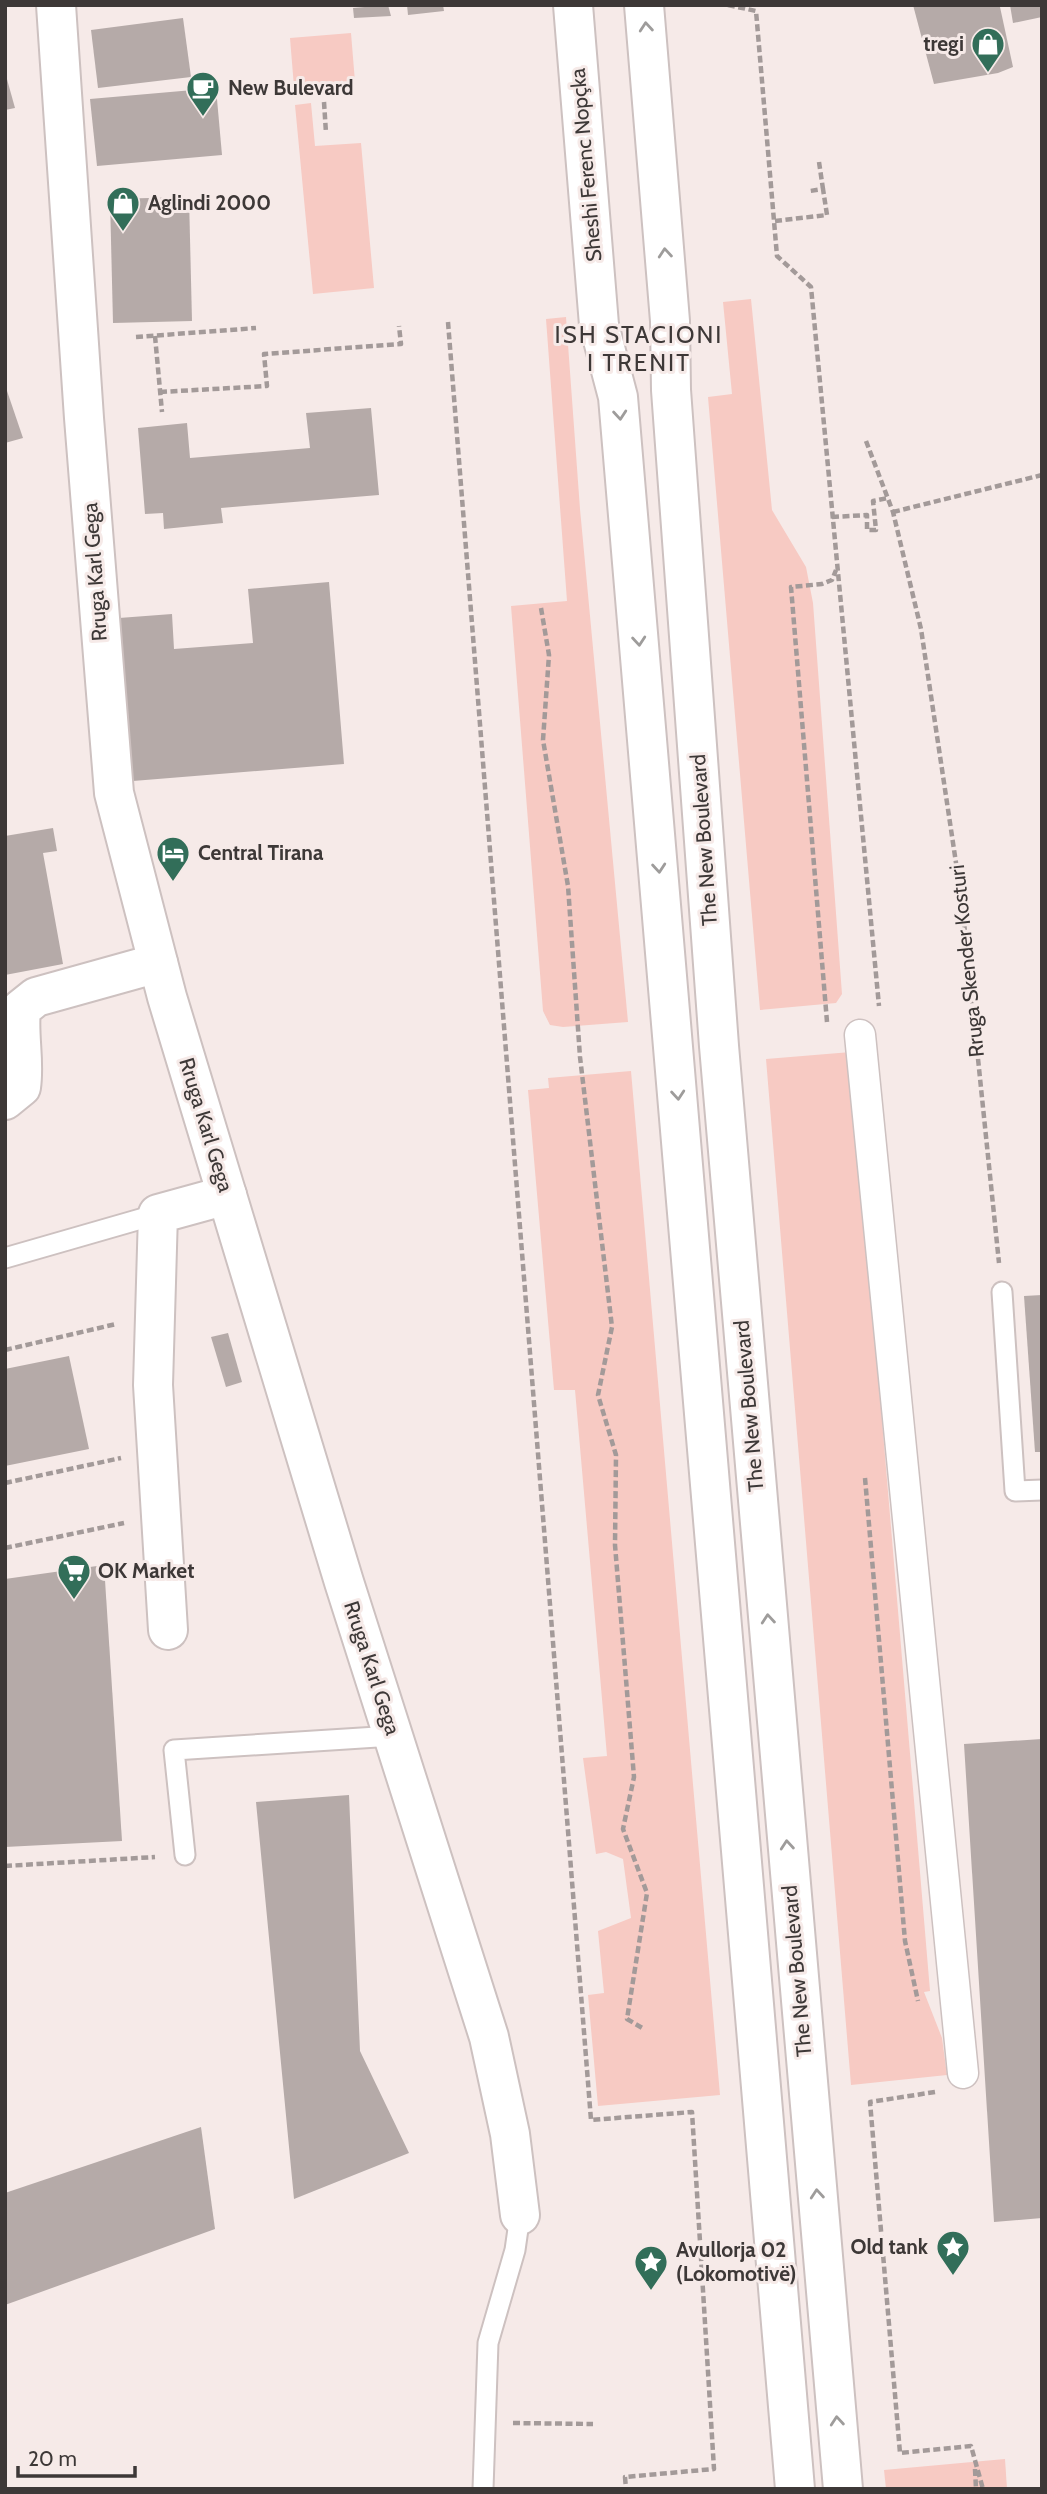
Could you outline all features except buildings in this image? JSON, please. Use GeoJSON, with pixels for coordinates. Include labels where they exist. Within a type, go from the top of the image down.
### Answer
{"type":"FeatureCollection","features":[{"type":"Feature","properties":{"kind":"main road","name":"Rruga Karl Gega"},"geometry":{"type":"LineString","coordinates":[[55,5],[114,793],[158,963],[227,1195],[393,1736],[489,2037],[510,2134],[520,2215]]}},
{"type":"Feature","properties":{"kind":"main road","name":"Sheshi Ferenc Nopçka"},"geometry":{"type":"LineString","coordinates":[[573,5],[599,324],[618,397],[795,2489]]}},
{"type":"Feature","properties":{"kind":"main road","name":"The New Boulevard"},"geometry":{"type":"LineString","coordinates":[[644,5],[670,321],[671,390],[719,1046],[843,2489]]}},
{"type":"Feature","properties":{"kind":"main road"},"geometry":{"type":"LineString","coordinates":[[5,1100],[21,1087],[23,1069],[13,1004],[158,963]]}},
{"type":"Feature","properties":{"kind":"main road"},"geometry":{"type":"LineString","coordinates":[[168,1630],[153,1385],[158,1214],[227,1195]]}},
{"type":"Feature","properties":{"kind":"street"},"geometry":{"type":"LineString","coordinates":[[860,1035],[951,2079]]}},
{"type":"Feature","properties":{"kind":"lane"},"geometry":{"type":"LineString","coordinates":[[5,1258],[158,1214]]}},
{"type":"Feature","properties":{"kind":"lane"},"geometry":{"type":"LineString","coordinates":[[1002,1292],[1015,1491],[1042,1490]]}},
{"type":"Feature","properties":{"kind":"lane"},"geometry":{"type":"LineString","coordinates":[[185,1855],[174,1750],[393,1736]]}},
{"type":"Feature","properties":{"kind":"lane"},"geometry":{"type":"LineString","coordinates":[[483,2489],[488,2343],[515,2250],[520,2215]]}},
{"type":"Feature","properties":{"kind":"path"},"geometry":{"type":"LineString","coordinates":[[728,5],[756,11],[777,256],[811,287],[881,1029],[860,1035]]}},
{"type":"Feature","properties":{"kind":"path"},"geometry":{"type":"LineString","coordinates":[[324,102],[327,133]]}},
{"type":"Feature","properties":{"kind":"path"},"geometry":{"type":"LineString","coordinates":[[775,221],[827,215],[819,162]]}},
{"type":"Feature","properties":{"kind":"path"},"geometry":{"type":"LineString","coordinates":[[810,191],[823,189]]}},
{"type":"Feature","properties":{"kind":"path"},"geometry":{"type":"LineString","coordinates":[[448,322],[591,2120],[692,2112],[715,2469],[625,2477],[626,2489]]}},
{"type":"Feature","properties":{"kind":"path"},"geometry":{"type":"LineString","coordinates":[[160,391],[267,386],[264,354],[401,344],[399,326]]}},
{"type":"Feature","properties":{"kind":"path"},"geometry":{"type":"LineString","coordinates":[[136,337],[256,328]]}},
{"type":"Feature","properties":{"kind":"path"},"geometry":{"type":"LineString","coordinates":[[155,336],[162,412]]}},
{"type":"Feature","properties":{"kind":"path","name":"Rruga Skender Kosturi"},"geometry":{"type":"LineString","coordinates":[[866,441],[893,512],[921,629],[962,903],[1002,1292]]}},
{"type":"Feature","properties":{"kind":"path"},"geometry":{"type":"LineString","coordinates":[[893,512],[1042,475]]}},
{"type":"Feature","properties":{"kind":"path"},"geometry":{"type":"LineString","coordinates":[[832,517],[867,515],[867,530],[876,530],[873,501],[888,498]]}},
{"type":"Feature","properties":{"kind":"path"},"geometry":{"type":"LineString","coordinates":[[826,1004],[791,587],[822,584],[832,580],[836,570]]}},
{"type":"Feature","properties":{"kind":"path"},"geometry":{"type":"LineString","coordinates":[[541,608],[550,656],[543,740],[568,886],[579,1044],[612,1327],[598,1395],[616,1455],[615,1545],[634,1777],[623,1829],[647,1893],[627,2019],[644,2029]]}},
{"type":"Feature","properties":{"kind":"path"},"geometry":{"type":"LineString","coordinates":[[5,1350],[155,1315]]}},
{"type":"Feature","properties":{"kind":"path"},"geometry":{"type":"LineString","coordinates":[[5,1483],[157,1450]]}},
{"type":"Feature","properties":{"kind":"path"},"geometry":{"type":"LineString","coordinates":[[5,1548],[161,1515]]}},
{"type":"Feature","properties":{"kind":"path"},"geometry":{"type":"LineString","coordinates":[[5,1866],[185,1855]]}},
{"type":"Feature","properties":{"kind":"path"},"geometry":{"type":"LineString","coordinates":[[951,2079],[940,2092],[870,2102],[900,2453],[971,2446],[983,2489]]}},
{"type":"Feature","properties":{"kind":"path"},"geometry":{"type":"LineString","coordinates":[[484,2423],[593,2424]]}},
{"type":"Feature","properties":{"kind":"path"},"geometry":{"type":"LineString","coordinates":[[975,2461],[976,2489]]}},
{"type":"Feature","properties":{"kind":"shaded area"},"geometry":{"type":"Polygon","coordinates":[[[351,33],[355,82],[294,87],[290,38],[351,33]]]}},
{"type":"Feature","properties":{"kind":"shaded area"},"geometry":{"type":"Polygon","coordinates":[[[311,103],[315,146],[361,143],[374,288],[313,294],[295,105],[311,103]]]}},
{"type":"Feature","properties":{"kind":"shaded area"},"geometry":{"type":"Polygon","coordinates":[[[751,299],[772,510],[806,567],[813,603],[842,994],[836,1003],[760,1010],[708,397],[732,394],[723,302],[751,299]]]}},
{"type":"Feature","properties":{"kind":"shaded area"},"geometry":{"type":"Polygon","coordinates":[[[566,317],[580,509],[628,1022],[563,1027],[550,1025],[543,1011],[511,606],[567,601],[546,319],[566,317]]]}},
{"type":"Feature","properties":{"kind":"shaded area"},"geometry":{"type":"Polygon","coordinates":[[[851,1052],[930,1991],[924,1992],[942,2038],[947,2075],[851,2085],[766,1059],[851,1052]]]}},
{"type":"Feature","properties":{"kind":"shaded area"},"geometry":{"type":"Polygon","coordinates":[[[631,1071],[720,2095],[598,2106],[588,1995],[604,1993],[598,1931],[631,1918],[623,1859],[606,1852],[596,1854],[583,1758],[607,1756],[575,1390],[554,1390],[528,1090],[549,1088],[548,1078],[631,1071]]]}},
{"type":"Feature","properties":{"kind":"shaded area"},"geometry":{"type":"Polygon","coordinates":[[[1005,2459],[1007,2489],[886,2489],[884,2470],[1005,2459]]]}},
{"type":"Feature","properties":{"kind":"place","name":"tregi"},"geometry":{"type":"Point","coordinates":[988,74]}},
{"type":"Feature","properties":{"kind":"place","name":"New Bulevard"},"geometry":{"type":"Point","coordinates":[203,118]}},
{"type":"Feature","properties":{"kind":"place","name":"Aglindi 2000"},"geometry":{"type":"Point","coordinates":[123,233]}},
{"type":"Feature","properties":{"kind":"place","name":"Central Tirana"},"geometry":{"type":"Point","coordinates":[173,883]}},
{"type":"Feature","properties":{"kind":"place","name":"OK Market"},"geometry":{"type":"Point","coordinates":[74,1601]}},
{"type":"Feature","properties":{"kind":"place","name":"Old tank"},"geometry":{"type":"Point","coordinates":[953,2277]}},
{"type":"Feature","properties":{"kind":"place","name":"Avullorja 02 (Lokomotivë)"},"geometry":{"type":"Point","coordinates":[651,2292]}},
{"type":"Feature","properties":{"kind":"district","name":"ISH STACIONI I TRENIT"},"geometry":{"type":"Point","coordinates":[639,349]}}]}
